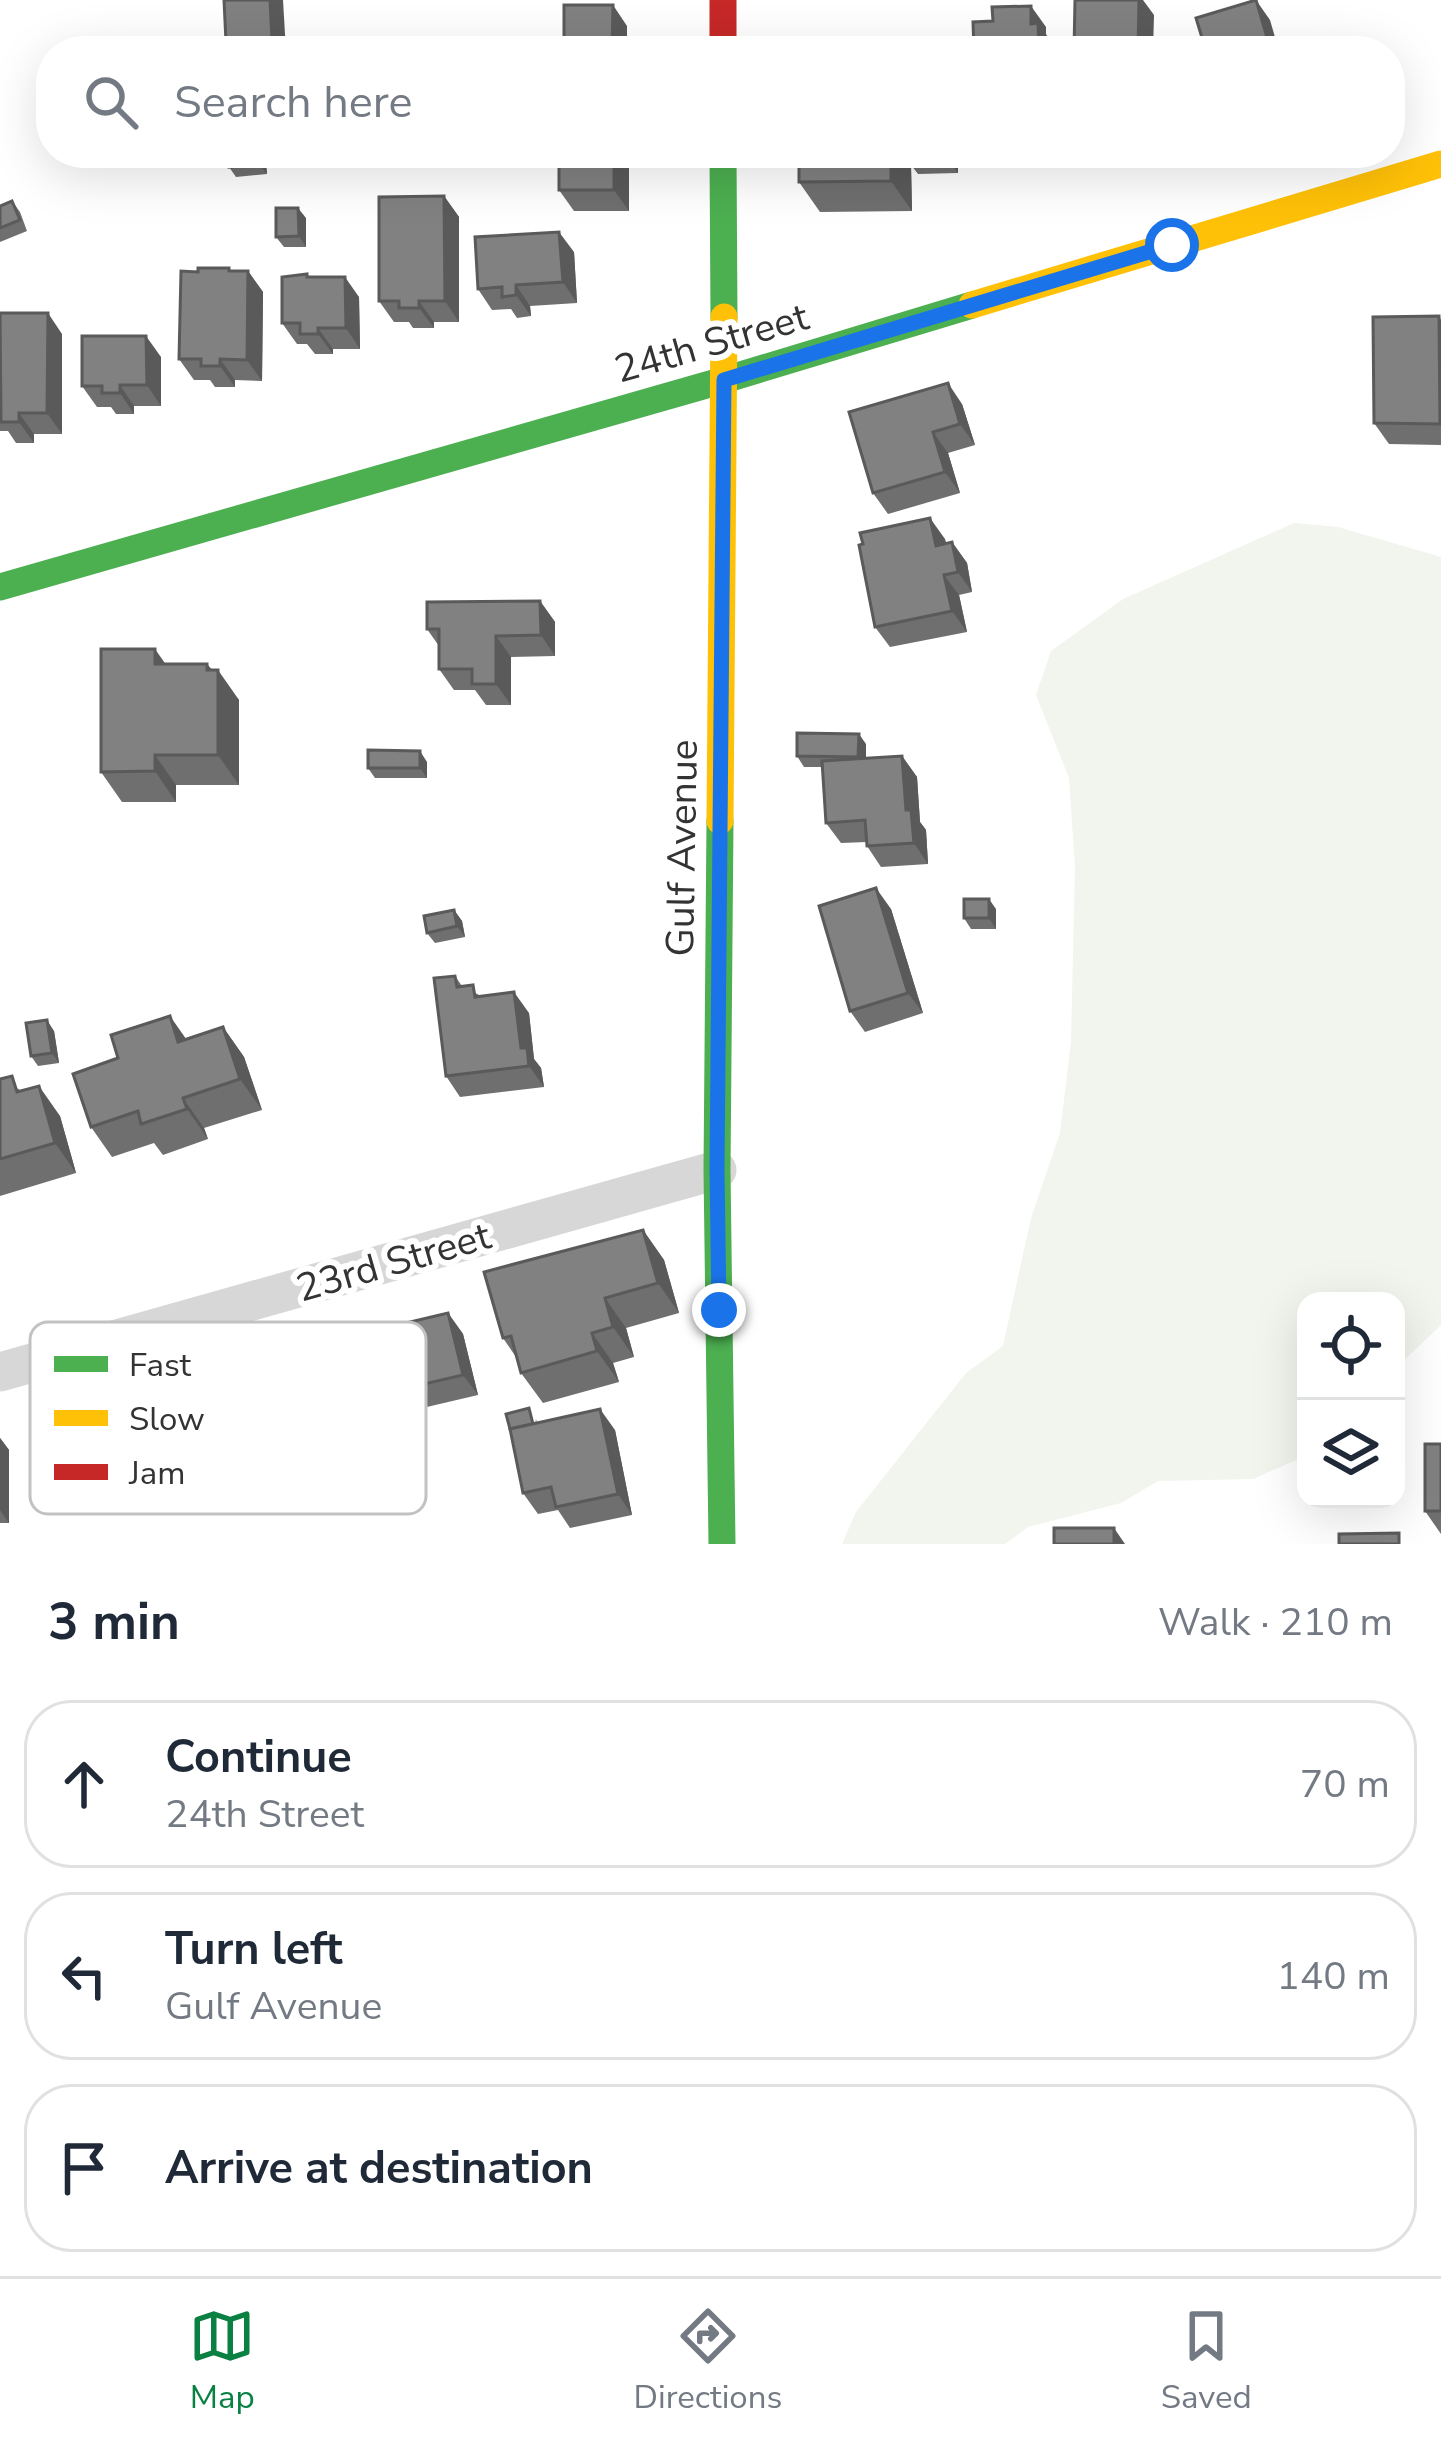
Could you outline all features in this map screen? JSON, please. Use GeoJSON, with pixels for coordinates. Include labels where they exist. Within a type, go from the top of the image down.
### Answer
{"type":"FeatureCollection","features":[{"type":"Feature","properties":{"kind":"street"},"geometry":{"type":"LineString","coordinates":[[723,0],[723,36]]}},
{"type":"Feature","properties":{"kind":"street","name":"24th Street"},"geometry":{"type":"LineString","coordinates":[[0,587],[724,380],[1441,164]]}},
{"type":"Feature","properties":{"kind":"street","name":"Gulf Avenue"},"geometry":{"type":"LineString","coordinates":[[722,1544],[717,1170],[723,168]]}},
{"type":"Feature","properties":{"kind":"street","name":"23rd Street"},"geometry":{"type":"LineString","coordinates":[[177,1322],[717,1170]]}},
{"type":"Feature","properties":{"kind":"street","name":"23rd Street"},"geometry":{"type":"LineString","coordinates":[[0,1372],[30,1364]]}},
{"type":"Feature","properties":{"kind":"shaded area"},"geometry":{"type":"Polygon","coordinates":[[[1294,523],[1338,527],[1441,557],[1441,1325],[1405,1359],[1405,1292],[1297,1292],[1296,1460],[1253,1479],[1158,1481],[1121,1503],[1028,1527],[1005,1544],[842,1544],[856,1512],[966,1373],[1003,1346],[1031,1218],[1060,1133],[1071,1042],[1075,867],[1069,778],[1036,695],[1051,651],[1123,599],[1294,523]]]}},
{"type":"Feature","properties":{"kind":"building"},"geometry":{"type":"Polygon","coordinates":[[[224,0],[270,0],[272,36],[226,36],[224,0]]]}},
{"type":"Feature","properties":{"kind":"building"},"geometry":{"type":"Polygon","coordinates":[[[1075,0],[1139,0],[1138,36],[1074,36],[1075,0]]]}},
{"type":"Feature","properties":{"kind":"building"},"geometry":{"type":"Polygon","coordinates":[[[1256,0],[1267,36],[1201,36],[1196,18],[1256,0]]]}},
{"type":"Feature","properties":{"kind":"building"},"geometry":{"type":"Polygon","coordinates":[[[564,5],[613,5],[612,36],[564,36],[564,5]]]}},
{"type":"Feature","properties":{"kind":"building"},"geometry":{"type":"Polygon","coordinates":[[[1031,6],[1031,24],[1038,23],[1038,36],[973,36],[973,22],[993,21],[992,7],[1031,6]]]}},
{"type":"Feature","properties":{"kind":"building"},"geometry":{"type":"Polygon","coordinates":[[[559,168],[614,168],[614,190],[559,190],[559,168]]]}},
{"type":"Feature","properties":{"kind":"building"},"geometry":{"type":"Polygon","coordinates":[[[799,168],[891,168],[891,181],[799,182],[799,168]]]}},
{"type":"Feature","properties":{"kind":"building"},"geometry":{"type":"Polygon","coordinates":[[[444,196],[445,301],[419,301],[419,308],[399,308],[399,301],[379,301],[379,197],[444,196]]]}},
{"type":"Feature","properties":{"kind":"building"},"geometry":{"type":"Polygon","coordinates":[[[12,201],[20,220],[0,228],[0,206],[12,201]]]}},
{"type":"Feature","properties":{"kind":"building"},"geometry":{"type":"Polygon","coordinates":[[[276,208],[298,208],[299,236],[276,237],[276,208]]]}},
{"type":"Feature","properties":{"kind":"building"},"geometry":{"type":"Polygon","coordinates":[[[559,232],[563,282],[516,285],[516,295],[502,297],[502,287],[478,289],[475,237],[559,232]]]}},
{"type":"Feature","properties":{"kind":"building"},"geometry":{"type":"Polygon","coordinates":[[[198,268],[248,271],[247,360],[220,359],[220,366],[201,366],[201,359],[179,359],[181,271],[198,272],[198,268]]]}},
{"type":"Feature","properties":{"kind":"building"},"geometry":{"type":"Polygon","coordinates":[[[282,277],[345,277],[346,328],[318,328],[318,334],[300,334],[300,323],[282,323],[282,277]]]}},
{"type":"Feature","properties":{"kind":"building"},"geometry":{"type":"Polygon","coordinates":[[[0,313],[48,313],[47,413],[19,413],[19,422],[1,422],[0,313]]]}},
{"type":"Feature","properties":{"kind":"building"},"geometry":{"type":"Polygon","coordinates":[[[1439,316],[1440,424],[1374,423],[1373,317],[1439,316]]]}},
{"type":"Feature","properties":{"kind":"building"},"geometry":{"type":"Polygon","coordinates":[[[82,336],[146,336],[147,385],[120,385],[120,393],[102,393],[102,386],[82,386],[82,336]]]}},
{"type":"Feature","properties":{"kind":"building"},"geometry":{"type":"Polygon","coordinates":[[[948,383],[960,424],[933,432],[945,472],[873,493],[849,412],[948,383]]]}},
{"type":"Feature","properties":{"kind":"building"},"geometry":{"type":"Polygon","coordinates":[[[930,518],[936,546],[952,542],[958,572],[944,575],[952,611],[875,627],[860,533],[930,518]]]}},
{"type":"Feature","properties":{"kind":"building"},"geometry":{"type":"Polygon","coordinates":[[[540,601],[541,635],[496,636],[496,684],[472,684],[472,669],[439,669],[439,629],[427,629],[427,602],[540,601]]]}},
{"type":"Feature","properties":{"kind":"building"},"geometry":{"type":"Polygon","coordinates":[[[101,649],[155,649],[155,664],[207,664],[207,670],[218,670],[218,755],[155,755],[155,771],[101,772],[101,649]]]}},
{"type":"Feature","properties":{"kind":"building"},"geometry":{"type":"Polygon","coordinates":[[[797,733],[859,734],[858,757],[797,756],[797,733]]]}},
{"type":"Feature","properties":{"kind":"building"},"geometry":{"type":"Polygon","coordinates":[[[368,750],[420,751],[420,768],[368,768],[368,750]]]}},
{"type":"Feature","properties":{"kind":"building"},"geometry":{"type":"Polygon","coordinates":[[[902,756],[914,843],[867,846],[865,820],[826,823],[822,761],[902,756]]]}},
{"type":"Feature","properties":{"kind":"building"},"geometry":{"type":"Polygon","coordinates":[[[876,888],[908,993],[850,1011],[819,906],[876,888]]]}},
{"type":"Feature","properties":{"kind":"building"},"geometry":{"type":"Polygon","coordinates":[[[964,899],[989,899],[989,918],[964,918],[964,899]]]}},
{"type":"Feature","properties":{"kind":"building"},"geometry":{"type":"Polygon","coordinates":[[[454,910],[457,926],[427,933],[424,916],[454,910]]]}},
{"type":"Feature","properties":{"kind":"building"},"geometry":{"type":"Polygon","coordinates":[[[455,976],[457,987],[473,985],[475,997],[514,992],[521,1048],[527,1048],[529,1066],[446,1076],[434,978],[455,976]]]}},
{"type":"Feature","properties":{"kind":"building"},"geometry":{"type":"Polygon","coordinates":[[[170,1016],[178,1042],[223,1027],[240,1079],[183,1098],[187,1109],[141,1124],[138,1111],[91,1127],[73,1074],[118,1058],[111,1035],[170,1016]]]}},
{"type":"Feature","properties":{"kind":"building"},"geometry":{"type":"Polygon","coordinates":[[[47,1020],[52,1053],[31,1056],[26,1023],[47,1020]]]}},
{"type":"Feature","properties":{"kind":"building"},"geometry":{"type":"Polygon","coordinates":[[[12,1076],[17,1092],[39,1086],[55,1143],[0,1159],[0,1079],[12,1076]]]}},
{"type":"Feature","properties":{"kind":"building"},"geometry":{"type":"Polygon","coordinates":[[[643,1230],[658,1283],[605,1298],[613,1327],[592,1333],[597,1351],[521,1373],[511,1336],[503,1338],[484,1272],[643,1230]]]}},
{"type":"Feature","properties":{"kind":"building"},"geometry":{"type":"Polygon","coordinates":[[[448,1313],[463,1375],[426,1384],[426,1322],[410,1322],[448,1313]]]}},
{"type":"Feature","properties":{"kind":"building"},"geometry":{"type":"Polygon","coordinates":[[[529,1408],[533,1424],[510,1429],[506,1414],[529,1408]]]}},
{"type":"Feature","properties":{"kind":"building"},"geometry":{"type":"Polygon","coordinates":[[[600,1409],[618,1494],[556,1507],[551,1487],[523,1493],[510,1429],[600,1409]]]}},
{"type":"Feature","properties":{"kind":"building"},"geometry":{"type":"Polygon","coordinates":[[[1425,1444],[1441,1444],[1441,1511],[1425,1511],[1425,1444]]]}},
{"type":"Feature","properties":{"kind":"building"},"geometry":{"type":"Polygon","coordinates":[[[1054,1528],[1114,1528],[1114,1544],[1054,1544],[1054,1528]]]}},
{"type":"Feature","properties":{"kind":"building"},"geometry":{"type":"Polygon","coordinates":[[[1399,1533],[1399,1544],[1339,1544],[1339,1534],[1399,1533]]]}},
{"type":"Feature","properties":{"kind":"traffic: fast"},"geometry":{"type":"LineString","coordinates":[[723,168],[724,317]]}},
{"type":"Feature","properties":{"kind":"traffic: fast"},"geometry":{"type":"LineString","coordinates":[[0,587],[972,305]]}},
{"type":"Feature","properties":{"kind":"traffic: fast"},"geometry":{"type":"LineString","coordinates":[[720,821],[717,1170],[722,1544]]}},
{"type":"Feature","properties":{"kind":"traffic: slow"},"geometry":{"type":"LineString","coordinates":[[972,305],[1441,164]]}},
{"type":"Feature","properties":{"kind":"traffic: slow"},"geometry":{"type":"LineString","coordinates":[[720,821],[724,317]]}},
{"type":"Feature","properties":{"kind":"traffic: jam"},"geometry":{"type":"LineString","coordinates":[[723,0],[723,36]]}},
{"type":"Feature","properties":{"kind":"route"},"geometry":{"type":"LineString","coordinates":[[719,1310],[724,380],[1172,245]]}}]}
